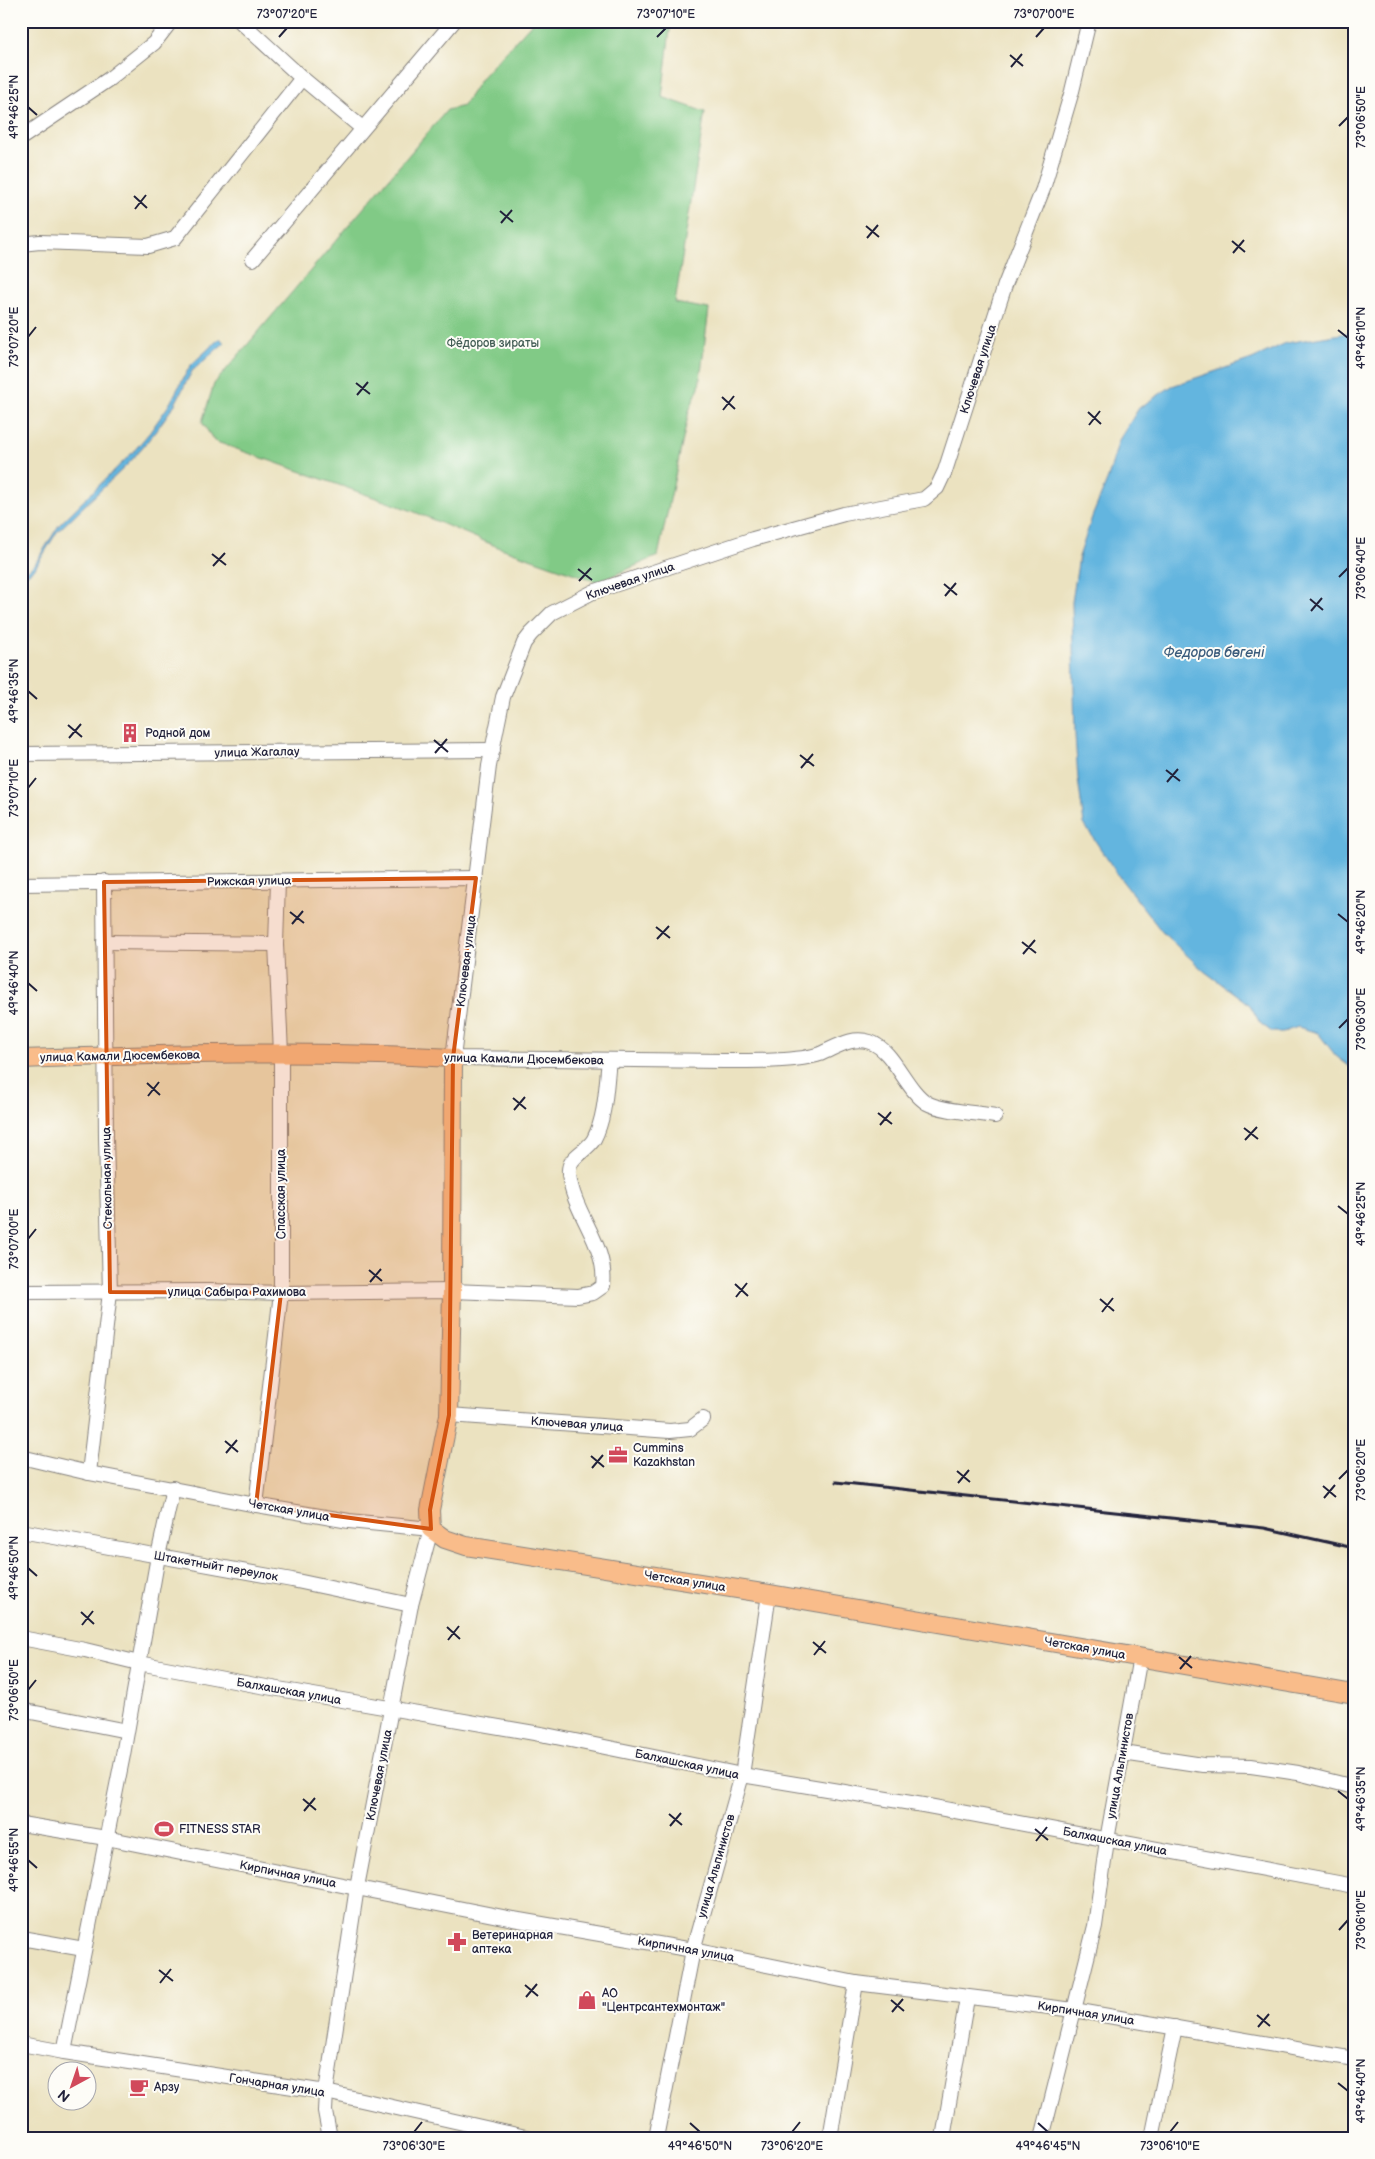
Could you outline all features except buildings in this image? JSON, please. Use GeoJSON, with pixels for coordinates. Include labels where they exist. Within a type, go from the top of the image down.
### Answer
{"type":"FeatureCollection","features":[{"type":"Feature","properties":{"kind":"main road","name":"улица Камали Дюсембекова"},"geometry":{"type":"LineString","coordinates":[[21,1059],[281,1053],[372,1054],[453,1058]]}},
{"type":"Feature","properties":{"kind":"main road","name":"Ключевая улица"},"geometry":{"type":"LineString","coordinates":[[431,1529],[430,1510],[448,1415],[452,1291],[453,1058]]}},
{"type":"Feature","properties":{"kind":"main road","name":"Четская улица"},"geometry":{"type":"LineString","coordinates":[[431,1529],[445,1539],[466,1546],[769,1594],[1354,1694]]}},
{"type":"Feature","properties":{"kind":"street"},"geometry":{"type":"LineString","coordinates":[[21,138],[109,79],[154,43],[171,21]]}},
{"type":"Feature","properties":{"kind":"street"},"geometry":{"type":"LineString","coordinates":[[240,21],[302,78],[362,128]]}},
{"type":"Feature","properties":{"kind":"street"},"geometry":{"type":"LineString","coordinates":[[253,259],[454,21]]}},
{"type":"Feature","properties":{"kind":"street","name":"Ключевая улица"},"geometry":{"type":"LineString","coordinates":[[453,1058],[493,750],[502,697],[524,643],[552,613],[593,592],[753,539],[844,514],[924,500],[938,488],[1005,285],[1043,189],[1070,98],[1089,21]]}},
{"type":"Feature","properties":{"kind":"street"},"geometry":{"type":"LineString","coordinates":[[21,244],[40,242],[148,246],[175,238],[302,78]]}},
{"type":"Feature","properties":{"kind":"street","name":"улица Жагалау"},"geometry":{"type":"LineString","coordinates":[[21,754],[493,750]]}},
{"type":"Feature","properties":{"kind":"street","name":"Рижская улица"},"geometry":{"type":"LineString","coordinates":[[21,884],[476,878]]}},
{"type":"Feature","properties":{"kind":"street","name":"Спасская улица"},"geometry":{"type":"LineString","coordinates":[[256,1505],[282,1293],[281,1053],[276,944],[278,881]]}},
{"type":"Feature","properties":{"kind":"street","name":"Стекольная улица"},"geometry":{"type":"LineString","coordinates":[[89,1473],[110,1292],[105,1056],[104,882]]}},
{"type":"Feature","properties":{"kind":"street"},"geometry":{"type":"LineString","coordinates":[[104,942],[276,944]]}},
{"type":"Feature","properties":{"kind":"street","name":"улица Камали Дюсембекова"},"geometry":{"type":"LineString","coordinates":[[453,1058],[769,1060],[817,1055],[851,1040],[866,1041],[877,1045],[883,1051],[906,1083],[928,1104],[995,1116]]}},
{"type":"Feature","properties":{"kind":"street","name":"улица Сабыра Рахимова"},"geometry":{"type":"LineString","coordinates":[[21,1292],[209,1291],[282,1293],[452,1291],[578,1296],[593,1293],[603,1286],[605,1274],[602,1259],[572,1188],[569,1173],[571,1162],[594,1140],[601,1122],[609,1060]]}},
{"type":"Feature","properties":{"kind":"street","name":"Ключевая улица"},"geometry":{"type":"LineString","coordinates":[[448,1415],[670,1431],[690,1429],[703,1419]]}},
{"type":"Feature","properties":{"kind":"street","name":"Четская улица"},"geometry":{"type":"LineString","coordinates":[[21,1457],[89,1473],[256,1505],[350,1521],[431,1529]]}},
{"type":"Feature","properties":{"kind":"street"},"geometry":{"type":"LineString","coordinates":[[64,2052],[127,1731],[158,1556],[173,1488]]}},
{"type":"Feature","properties":{"kind":"street","name":"Ключевая улица"},"geometry":{"type":"LineString","coordinates":[[330,2138],[325,2112],[326,2092],[357,1887],[393,1708],[411,1605],[431,1529]]}},
{"type":"Feature","properties":{"kind":"street","name":"Штакетныйт переулок"},"geometry":{"type":"LineString","coordinates":[[21,1531],[292,1580],[411,1605]]}},
{"type":"Feature","properties":{"kind":"street","name":"улица Альпинистов"},"geometry":{"type":"LineString","coordinates":[[656,2138],[692,1950],[742,1775],[769,1594]]}},
{"type":"Feature","properties":{"kind":"street","name":"Балхашская улица"},"geometry":{"type":"LineString","coordinates":[[21,1638],[85,1650],[139,1664],[346,1702],[393,1708],[572,1740],[742,1775],[922,1805],[1354,1886]]}},
{"type":"Feature","properties":{"kind":"street","name":"улица Альпинистов"},"geometry":{"type":"LineString","coordinates":[[1042,2138],[1095,1926],[1107,1840],[1140,1657]]}},
{"type":"Feature","properties":{"kind":"street"},"geometry":{"type":"LineString","coordinates":[[21,1710],[127,1731]]}},
{"type":"Feature","properties":{"kind":"street"},"geometry":{"type":"LineString","coordinates":[[1123,1753],[1203,1765],[1251,1766],[1288,1772],[1354,1787]]}},
{"type":"Feature","properties":{"kind":"street","name":"Кирпичная улица"},"geometry":{"type":"LineString","coordinates":[[21,1824],[106,1838],[513,1919],[692,1950],[856,1983],[1074,2010],[1354,2059]]}},
{"type":"Feature","properties":{"kind":"street"},"geometry":{"type":"LineString","coordinates":[[21,1938],[84,1949]]}},
{"type":"Feature","properties":{"kind":"street"},"geometry":{"type":"LineString","coordinates":[[830,2138],[856,1983]]}},
{"type":"Feature","properties":{"kind":"street"},"geometry":{"type":"LineString","coordinates":[[943,2138],[967,1998]]}},
{"type":"Feature","properties":{"kind":"street"},"geometry":{"type":"LineString","coordinates":[[1152,2138],[1175,2028]]}},
{"type":"Feature","properties":{"kind":"street","name":"Гончарная улица"},"geometry":{"type":"LineString","coordinates":[[21,2044],[326,2092],[530,2138]]}},
{"type":"Feature","properties":{"kind":"highlighted area"},"geometry":{"type":"Polygon","coordinates":[[[476,878],[453,1058],[449,1415],[430,1510],[431,1529],[256,1505],[281,1293],[110,1292],[104,882],[476,878]]]}},
{"type":"Feature","properties":{"kind":"green space","name":"Фёдоров зираты"},"geometry":{"type":"Polygon","coordinates":[[[534,21],[671,21],[662,97],[705,112],[675,303],[709,309],[699,387],[689,411],[658,556],[598,582],[498,547],[410,510],[214,441],[202,422],[214,384],[447,110],[463,106],[482,77],[534,21]]]}},
{"type":"Feature","properties":{"kind":"water","name":"Федоров бөгені"},"geometry":{"type":"Polygon","coordinates":[[[1354,332],[1354,1070],[1336,1056],[1318,1033],[1298,1027],[1283,1032],[1272,1032],[1260,1023],[1250,1005],[1204,971],[1163,933],[1120,878],[1084,824],[1075,735],[1072,602],[1079,557],[1092,517],[1108,478],[1119,440],[1139,408],[1172,386],[1252,359],[1286,343],[1354,332]]]}},
{"type":"Feature","properties":{"kind":"water"},"geometry":{"type":"Polygon","coordinates":[[[220,338],[224,343],[192,371],[175,404],[155,432],[130,462],[57,532],[35,568],[21,579],[21,576],[35,564],[59,525],[134,451],[150,432],[169,405],[190,366],[220,338]]]}},
{"type":"Feature","properties":{"kind":"railway"},"geometry":{"type":"LineString","coordinates":[[836,1482],[1264,1528],[1354,1548]]}},
{"type":"Feature","properties":{"kind":"place","name":"Родной дом"},"geometry":{"type":"Point","coordinates":[130,733]}},
{"type":"Feature","properties":{"kind":"place","name":"Cummins Kazakhstan"},"geometry":{"type":"Point","coordinates":[618,1455]}},
{"type":"Feature","properties":{"kind":"place","name":"FITNESS STAR"},"geometry":{"type":"Point","coordinates":[164,1829]}},
{"type":"Feature","properties":{"kind":"place","name":"Ветеринарная аптека"},"geometry":{"type":"Point","coordinates":[457,1942]}},
{"type":"Feature","properties":{"kind":"place","name":"АО \"Центрсантехмонтаж\""},"geometry":{"type":"Point","coordinates":[587,2000]}},
{"type":"Feature","properties":{"kind":"place","name":"Арзу"},"geometry":{"type":"Point","coordinates":[139,2087]}}]}
